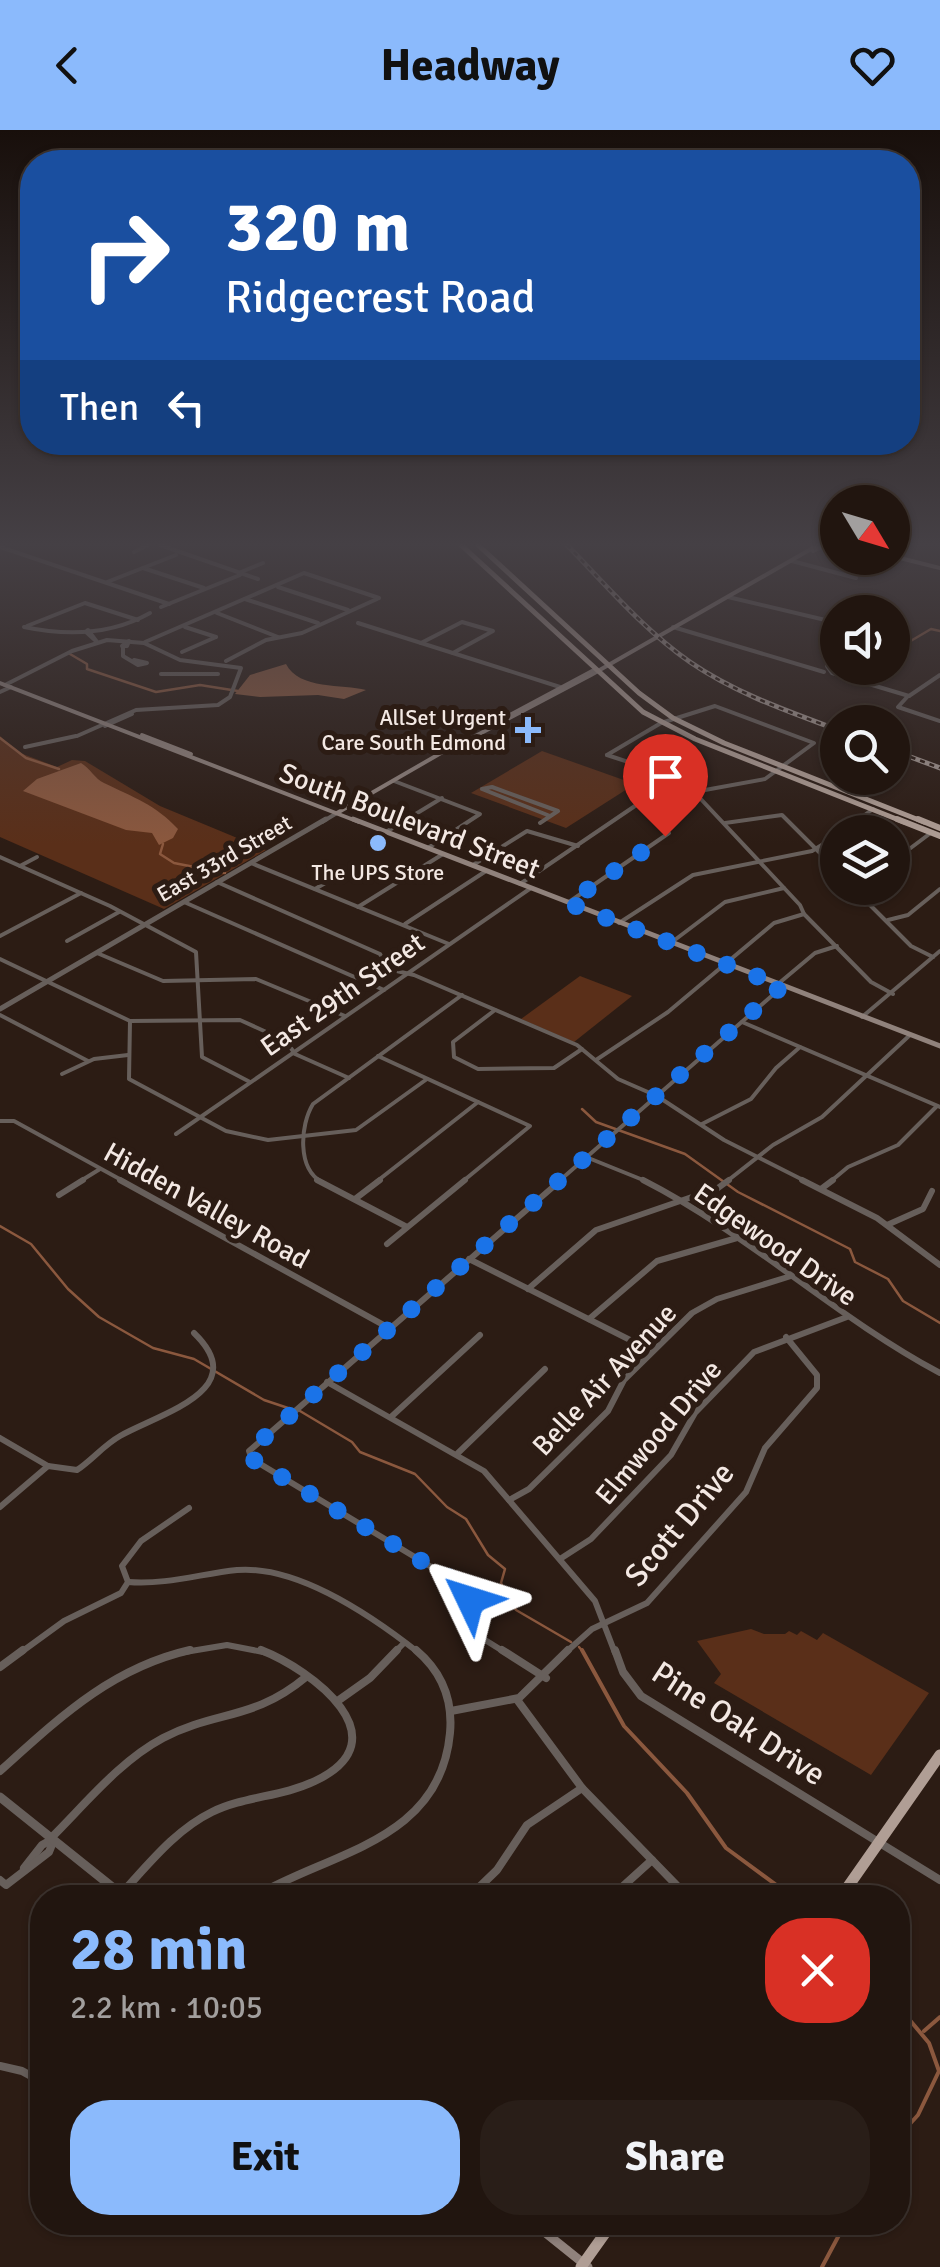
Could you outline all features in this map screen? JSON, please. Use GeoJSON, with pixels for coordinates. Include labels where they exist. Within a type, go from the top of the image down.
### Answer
{"type":"FeatureCollection","features":[{"type":"Feature","properties":{"kind":"main road"},"geometry":{"type":"LineString","coordinates":[[568,645],[634,706],[661,723],[938,832]]}},
{"type":"Feature","properties":{"kind":"main road"},"geometry":{"type":"LineString","coordinates":[[586,645],[672,718],[938,832]]}},
{"type":"Feature","properties":{"kind":"main road"},"geometry":{"type":"LineString","coordinates":[[596,670],[641,645]]}},
{"type":"Feature","properties":{"kind":"main road"},"geometry":{"type":"LineString","coordinates":[[585,660],[607,664]]}},
{"type":"Feature","properties":{"kind":"main road"},"geometry":{"type":"LineString","coordinates":[[596,670],[621,675]]}},
{"type":"Feature","properties":{"kind":"main road","name":"East 33rd Street"},"geometry":{"type":"LineString","coordinates":[[337,813],[596,670]]}},
{"type":"Feature","properties":{"kind":"main road","name":"East 33rd Street"},"geometry":{"type":"LineString","coordinates":[[466,740],[596,670]]}},
{"type":"Feature","properties":{"kind":"main road","name":"South Boulevard Street"},"geometry":{"type":"LineString","coordinates":[[5,685],[940,1046]]}},
{"type":"Feature","properties":{"kind":"main road"},"geometry":{"type":"LineString","coordinates":[[873,809],[882,805]]}},
{"type":"Feature","properties":{"kind":"main road"},"geometry":{"type":"LineString","coordinates":[[849,1885],[940,1755]]}},
{"type":"Feature","properties":{"kind":"main road"},"geometry":{"type":"LineString","coordinates":[[547,2235],[584,2266],[604,2235]]}},
{"type":"Feature","properties":{"kind":"street"},"geometry":{"type":"LineString","coordinates":[[0,692],[5,685],[77,645]]}},
{"type":"Feature","properties":{"kind":"street"},"geometry":{"type":"LineString","coordinates":[[126,645],[122,655],[134,660]]}},
{"type":"Feature","properties":{"kind":"street"},"geometry":{"type":"LineString","coordinates":[[26,747],[77,736],[126,714],[211,707],[230,697],[241,668],[178,659],[147,645]]}},
{"type":"Feature","properties":{"kind":"street"},"geometry":{"type":"LineString","coordinates":[[182,652],[198,645]]}},
{"type":"Feature","properties":{"kind":"street"},"geometry":{"type":"LineString","coordinates":[[225,663],[262,645]]}},
{"type":"Feature","properties":{"kind":"street"},"geometry":{"type":"LineString","coordinates":[[427,645],[560,687]]}},
{"type":"Feature","properties":{"kind":"street"},"geometry":{"type":"LineString","coordinates":[[453,653],[468,645]]}},
{"type":"Feature","properties":{"kind":"street"},"geometry":{"type":"LineString","coordinates":[[732,645],[820,671]]}},
{"type":"Feature","properties":{"kind":"street"},"geometry":{"type":"LineString","coordinates":[[197,674],[202,663]]}},
{"type":"Feature","properties":{"kind":"street"},"geometry":{"type":"LineString","coordinates":[[176,674],[218,674]]}},
{"type":"Feature","properties":{"kind":"street"},"geometry":{"type":"LineString","coordinates":[[940,675],[898,707],[940,721]]}},
{"type":"Feature","properties":{"kind":"street"},"geometry":{"type":"LineString","coordinates":[[872,685],[909,696]]}},
{"type":"Feature","properties":{"kind":"street"},"geometry":{"type":"LineString","coordinates":[[694,792],[760,781],[814,743],[721,706],[672,718],[607,755],[679,778],[871,982],[892,994]]}},
{"type":"Feature","properties":{"kind":"street"},"geometry":{"type":"LineString","coordinates":[[394,781],[480,815],[428,848]]}},
{"type":"Feature","properties":{"kind":"street"},"geometry":{"type":"LineString","coordinates":[[520,884],[638,804],[664,789],[686,785]]}},
{"type":"Feature","properties":{"kind":"street"},"geometry":{"type":"LineString","coordinates":[[540,823],[558,811],[492,787],[482,790],[550,816]]}},
{"type":"Feature","properties":{"kind":"street"},"geometry":{"type":"LineString","coordinates":[[386,832],[442,798]]}},
{"type":"Feature","properties":{"kind":"street"},"geometry":{"type":"LineString","coordinates":[[568,903],[669,833],[657,814],[638,804]]}},
{"type":"Feature","properties":{"kind":"street"},"geometry":{"type":"LineString","coordinates":[[865,815],[873,809]]}},
{"type":"Feature","properties":{"kind":"street","name":"East 33rd Street"},"geometry":{"type":"LineString","coordinates":[[0,1012],[337,813]]}},
{"type":"Feature","properties":{"kind":"street"},"geometry":{"type":"LineString","coordinates":[[724,823],[782,815],[820,854]]}},
{"type":"Feature","properties":{"kind":"street"},"geometry":{"type":"LineString","coordinates":[[472,865],[527,831],[578,846]]}},
{"type":"Feature","properties":{"kind":"street"},"geometry":{"type":"LineString","coordinates":[[910,850],[938,832]]}},
{"type":"Feature","properties":{"kind":"street"},"geometry":{"type":"LineString","coordinates":[[619,922],[678,882],[820,847]]}},
{"type":"Feature","properties":{"kind":"street"},"geometry":{"type":"LineString","coordinates":[[358,907],[443,854]]}},
{"type":"Feature","properties":{"kind":"street"},"geometry":{"type":"LineString","coordinates":[[20,866],[37,857]]}},
{"type":"Feature","properties":{"kind":"street"},"geometry":{"type":"LineString","coordinates":[[2,860],[80,893],[196,952],[202,1057],[250,1082]]}},
{"type":"Feature","properties":{"kind":"street"},"geometry":{"type":"LineString","coordinates":[[251,863],[449,944]]}},
{"type":"Feature","properties":{"kind":"street"},"geometry":{"type":"LineString","coordinates":[[404,925],[486,870]]}},
{"type":"Feature","properties":{"kind":"street"},"geometry":{"type":"LineString","coordinates":[[315,888],[346,871]]}},
{"type":"Feature","properties":{"kind":"street"},"geometry":{"type":"LineString","coordinates":[[217,882],[380,954],[388,969],[462,996],[582,1049],[618,1078],[887,1225],[940,1264]]}},
{"type":"Feature","properties":{"kind":"street","name":"East 29th Street"},"geometry":{"type":"LineString","coordinates":[[176,1134],[531,888]]}},
{"type":"Feature","properties":{"kind":"street"},"geometry":{"type":"LineString","coordinates":[[670,942],[725,902],[784,888]]}},
{"type":"Feature","properties":{"kind":"street"},"geometry":{"type":"LineString","coordinates":[[887,920],[908,915],[940,889]]}},
{"type":"Feature","properties":{"kind":"street"},"geometry":{"type":"LineString","coordinates":[[0,936],[80,893]]}},
{"type":"Feature","properties":{"kind":"street"},"geometry":{"type":"LineString","coordinates":[[184,902],[384,990]]}},
{"type":"Feature","properties":{"kind":"street"},"geometry":{"type":"LineString","coordinates":[[872,905],[911,946],[933,957]]}},
{"type":"Feature","properties":{"kind":"street"},"geometry":{"type":"LineString","coordinates":[[67,941],[120,912]]}},
{"type":"Feature","properties":{"kind":"street"},"geometry":{"type":"LineString","coordinates":[[596,1060],[668,1012],[774,923],[804,914]]}},
{"type":"Feature","properties":{"kind":"street"},"geometry":{"type":"LineString","coordinates":[[546,1678],[462,1625],[458,1613],[470,1597],[463,1586],[249,1454],[468,1258],[742,1022],[815,953],[838,946]]}},
{"type":"Feature","properties":{"kind":"street"},"geometry":{"type":"LineString","coordinates":[[862,1016],[940,951]]}},
{"type":"Feature","properties":{"kind":"street"},"geometry":{"type":"LineString","coordinates":[[96,953],[155,980],[256,979],[345,1016]]}},
{"type":"Feature","properties":{"kind":"street"},"geometry":{"type":"LineString","coordinates":[[0,959],[130,1021],[240,1020],[286,1041],[295,1051],[348,1078]]}},
{"type":"Feature","properties":{"kind":"street"},"geometry":{"type":"LineString","coordinates":[[407,1228],[311,1175],[303,1121],[308,1108],[462,996]]}},
{"type":"Feature","properties":{"kind":"street"},"geometry":{"type":"LineString","coordinates":[[495,1010],[453,1042],[454,1057],[460,1063],[478,1069],[551,1068],[582,1049]]}},
{"type":"Feature","properties":{"kind":"street"},"geometry":{"type":"LineString","coordinates":[[0,1012],[88,1061]]}},
{"type":"Feature","properties":{"kind":"street"},"geometry":{"type":"LineString","coordinates":[[130,1021],[128,1075],[136,1085],[245,1138],[305,1138],[339,1135],[361,1128],[427,1079]]}},
{"type":"Feature","properties":{"kind":"street"},"geometry":{"type":"LineString","coordinates":[[742,1022],[938,1107],[898,1144],[848,1168],[821,1189]]}},
{"type":"Feature","properties":{"kind":"street"},"geometry":{"type":"LineString","coordinates":[[528,1288],[596,1230],[710,1193],[822,1116],[910,1035]]}},
{"type":"Feature","properties":{"kind":"street"},"geometry":{"type":"LineString","coordinates":[[701,1125],[751,1099],[776,1068],[800,1047]]}},
{"type":"Feature","properties":{"kind":"street"},"geometry":{"type":"LineString","coordinates":[[62,1074],[88,1061],[128,1055]]}},
{"type":"Feature","properties":{"kind":"street"},"geometry":{"type":"LineString","coordinates":[[378,1056],[530,1126],[388,1244]]}},
{"type":"Feature","properties":{"kind":"street"},"geometry":{"type":"LineString","coordinates":[[353,1200],[478,1102]]}},
{"type":"Feature","properties":{"kind":"street","name":"Hidden Valley Road"},"geometry":{"type":"LineString","coordinates":[[3,1120],[389,1328]]}},
{"type":"Feature","properties":{"kind":"street","name":"Edgewood Drive"},"geometry":{"type":"LineString","coordinates":[[586,1157],[646,1180],[737,1238],[895,1350],[940,1373]]}},
{"type":"Feature","properties":{"kind":"street"},"geometry":{"type":"LineString","coordinates":[[59,1195],[100,1169]]}},
{"type":"Feature","properties":{"kind":"street"},"geometry":{"type":"LineString","coordinates":[[887,1225],[922,1209],[932,1191]]}},
{"type":"Feature","properties":{"kind":"street"},"geometry":{"type":"LineString","coordinates":[[588,1320],[657,1261],[737,1238]]}},
{"type":"Feature","properties":{"kind":"street"},"geometry":{"type":"LineString","coordinates":[[468,1258],[652,1351]]}},
{"type":"Feature","properties":{"kind":"street","name":"Belle Air Avenue"},"geometry":{"type":"LineString","coordinates":[[509,1500],[529,1489],[608,1411],[624,1380],[704,1304],[791,1276]]}},
{"type":"Feature","properties":{"kind":"street","name":"Elmwood Drive"},"geometry":{"type":"LineString","coordinates":[[560,1559],[591,1539],[671,1455],[695,1413],[754,1352],[846,1317]]}},
{"type":"Feature","properties":{"kind":"street"},"geometry":{"type":"LineString","coordinates":[[0,1438],[48,1466],[64,1471],[82,1467],[112,1441],[207,1389],[215,1373],[214,1356],[194,1333]]}},
{"type":"Feature","properties":{"kind":"street"},"geometry":{"type":"LineString","coordinates":[[391,1417],[480,1335]]}},
{"type":"Feature","properties":{"kind":"street","name":"Scott Drive"},"geometry":{"type":"LineString","coordinates":[[450,1711],[500,1707],[518,1700],[546,1678],[586,1633],[633,1614],[659,1590],[746,1492],[767,1445],[817,1388],[817,1375],[786,1338]]}},
{"type":"Feature","properties":{"kind":"street"},"geometry":{"type":"LineString","coordinates":[[458,1453],[545,1369]]}},
{"type":"Feature","properties":{"kind":"street","name":"Pine Oak Drive"},"geometry":{"type":"LineString","coordinates":[[328,1382],[484,1471],[589,1592],[606,1623],[627,1679],[640,1696],[940,1880]]}},
{"type":"Feature","properties":{"kind":"street"},"geometry":{"type":"LineString","coordinates":[[0,1508],[48,1466]]}},
{"type":"Feature","properties":{"kind":"street"},"geometry":{"type":"LineString","coordinates":[[0,1667],[64,1621],[122,1593],[128,1582],[122,1566],[126,1557],[171,1518],[189,1508]]}},
{"type":"Feature","properties":{"kind":"street"},"geometry":{"type":"LineString","coordinates":[[128,1582],[156,1585],[235,1569],[284,1573],[314,1585],[404,1644],[438,1672],[450,1711],[448,1747],[441,1773],[407,1820],[370,1843],[280,1885]]}},
{"type":"Feature","properties":{"kind":"street"},"geometry":{"type":"LineString","coordinates":[[339,1700],[404,1644]]}},
{"type":"Feature","properties":{"kind":"street"},"geometry":{"type":"LineString","coordinates":[[0,1770],[96,1686],[149,1659],[207,1647],[239,1645],[268,1653],[339,1700],[349,1719],[351,1738],[346,1754],[332,1771],[310,1783],[232,1803],[206,1814],[191,1824],[133,1885]]}},
{"type":"Feature","properties":{"kind":"street"},"geometry":{"type":"LineString","coordinates":[[2,1886],[49,1852],[53,1838],[152,1745],[181,1730],[253,1714],[282,1698],[306,1677]]}},
{"type":"Feature","properties":{"kind":"street"},"geometry":{"type":"LineString","coordinates":[[518,1700],[582,1788],[676,1885]]}},
{"type":"Feature","properties":{"kind":"street"},"geometry":{"type":"LineString","coordinates":[[481,1885],[527,1825],[582,1788]]}},
{"type":"Feature","properties":{"kind":"street"},"geometry":{"type":"LineString","coordinates":[[0,1797],[110,1885]]}},
{"type":"Feature","properties":{"kind":"street"},"geometry":{"type":"LineString","coordinates":[[625,1885],[653,1860]]}},
{"type":"Feature","properties":{"kind":"street"},"geometry":{"type":"LineString","coordinates":[[0,2066],[30,2075]]}},
{"type":"Feature","properties":{"kind":"shaded area"},"geometry":{"type":"Polygon","coordinates":[[[286,664],[311,682],[366,690],[344,699],[235,694],[250,675],[286,664]]]}},
{"type":"Feature","properties":{"kind":"shaded area"},"geometry":{"type":"Polygon","coordinates":[[[0,736],[15,751],[57,767],[72,760],[85,761],[160,806],[266,850],[164,909],[0,837],[0,736]]]}},
{"type":"Feature","properties":{"kind":"shaded area"},"geometry":{"type":"Polygon","coordinates":[[[542,751],[635,784],[566,828],[471,793],[542,751]]]}},
{"type":"Feature","properties":{"kind":"shaded area"},"geometry":{"type":"Polygon","coordinates":[[[81,763],[101,781],[161,814],[178,829],[173,838],[159,845],[152,833],[126,830],[23,791],[37,779],[81,763]]]}},
{"type":"Feature","properties":{"kind":"shaded area"},"geometry":{"type":"Polygon","coordinates":[[[580,976],[632,996],[574,1042],[521,1019],[580,976]]]}},
{"type":"Feature","properties":{"kind":"shaded area"},"geometry":{"type":"Polygon","coordinates":[[[751,1629],[764,1634],[789,1631],[797,1635],[801,1631],[817,1640],[823,1633],[929,1693],[871,1775],[714,1683],[721,1674],[697,1641],[751,1629]]]}},
{"type":"Feature","properties":{"kind":"waterway"},"geometry":{"type":"LineString","coordinates":[[70,654],[87,664],[87,669],[156,692],[200,685],[238,691]]}},
{"type":"Feature","properties":{"kind":"waterway"},"geometry":{"type":"LineString","coordinates":[[0,738],[26,758],[59,769]]}},
{"type":"Feature","properties":{"kind":"waterway"},"geometry":{"type":"LineString","coordinates":[[163,844],[160,854],[174,863],[225,873]]}},
{"type":"Feature","properties":{"kind":"waterway"},"geometry":{"type":"LineString","coordinates":[[582,1109],[596,1122],[685,1154],[738,1192],[850,1249],[855,1262],[888,1279],[903,1301],[940,1323]]}},
{"type":"Feature","properties":{"kind":"waterway"},"geometry":{"type":"LineString","coordinates":[[0,1226],[31,1244],[68,1289],[99,1317],[153,1348],[194,1359],[264,1400],[291,1409]]}},
{"type":"Feature","properties":{"kind":"waterway"},"geometry":{"type":"LineString","coordinates":[[300,1411],[352,1442],[360,1452],[415,1474],[447,1507],[466,1519],[488,1555],[505,1569],[501,1583],[516,1610],[571,1642]]}},
{"type":"Feature","properties":{"kind":"waterway"},"geometry":{"type":"LineString","coordinates":[[579,1647],[583,1652]]}},
{"type":"Feature","properties":{"kind":"waterway"},"geometry":{"type":"LineString","coordinates":[[583,1652],[624,1726],[687,1793],[726,1848],[776,1885]]}},
{"type":"Feature","properties":{"kind":"waterway"},"geometry":{"type":"LineString","coordinates":[[924,2031],[940,2017]]}},
{"type":"Feature","properties":{"kind":"waterway"},"geometry":{"type":"LineString","coordinates":[[910,2020],[929,2043],[939,2071],[910,2124]]}},
{"type":"Feature","properties":{"kind":"waterway"},"geometry":{"type":"LineString","coordinates":[[822,2267],[839,2235]]}},
{"type":"Feature","properties":{"kind":"railway"},"geometry":{"type":"LineString","coordinates":[[668,645],[707,673],[743,692],[820,723]]}},
{"type":"Feature","properties":{"kind":"railway"},"geometry":{"type":"LineString","coordinates":[[910,757],[940,768]]}},
{"type":"Feature","properties":{"kind":"place","name":"AllSet Urgent Care South Edmond"},"geometry":{"type":"Point","coordinates":[528,730]}},
{"type":"Feature","properties":{"kind":"place","name":"The UPS Store"},"geometry":{"type":"Point","coordinates":[378,843]}},
{"type":"Feature","properties":{"kind":"route"},"geometry":{"type":"LineString","coordinates":[[470,1600],[470,1593],[463,1586],[252,1459],[249,1451],[782,986],[568,903],[665,836]]}}]}
